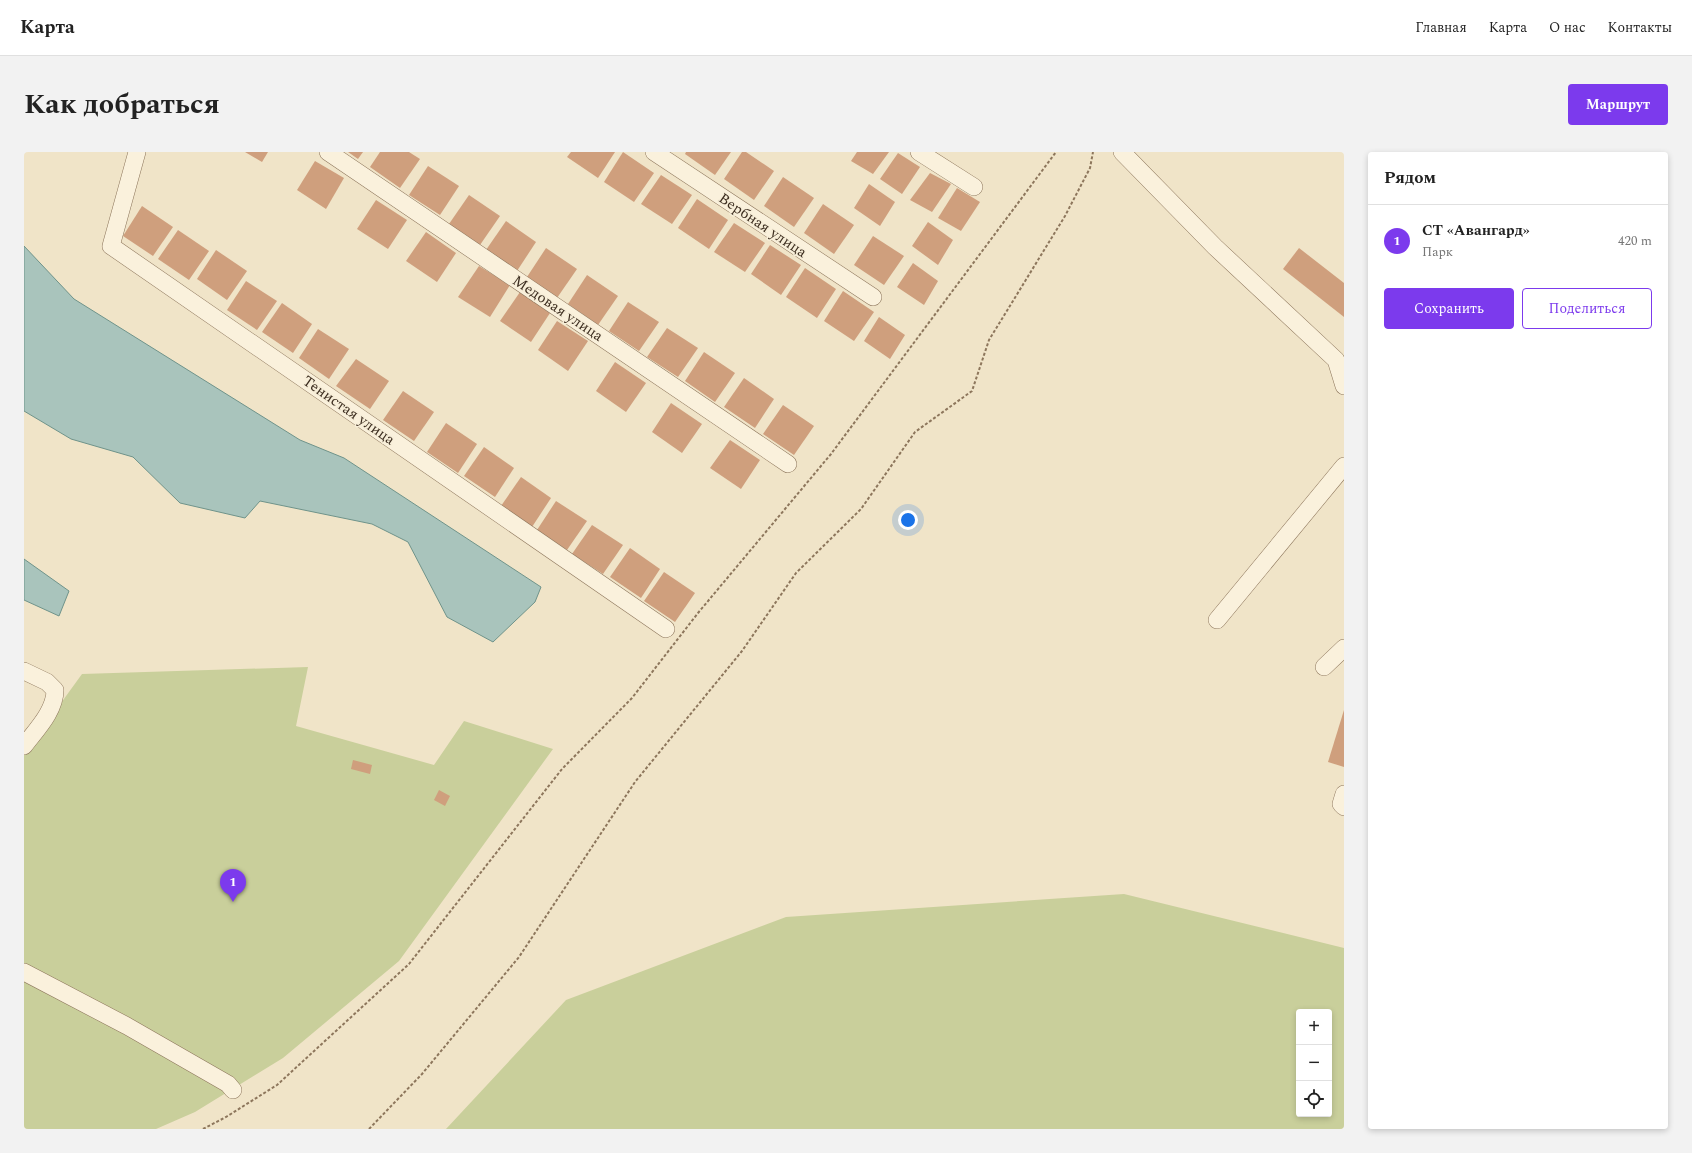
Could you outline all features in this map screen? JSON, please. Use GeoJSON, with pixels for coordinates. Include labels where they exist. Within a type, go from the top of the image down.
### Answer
{"type":"FeatureCollection","features":[{"type":"Feature","properties":{"kind":"street","name":"Тенистая улица"},"geometry":{"type":"LineString","coordinates":[[137,152],[111,246],[666,629]]}},
{"type":"Feature","properties":{"kind":"street","name":"Медовая улица"},"geometry":{"type":"LineString","coordinates":[[328,152],[788,464]]}},
{"type":"Feature","properties":{"kind":"street","name":"Вербная улица"},"geometry":{"type":"LineString","coordinates":[[654,152],[872,297]]}},
{"type":"Feature","properties":{"kind":"street"},"geometry":{"type":"LineString","coordinates":[[919,152],[974,187]]}},
{"type":"Feature","properties":{"kind":"street"},"geometry":{"type":"LineString","coordinates":[[1122,152],[1215,247],[1340,363],[1344,386]]}},
{"type":"Feature","properties":{"kind":"street"},"geometry":{"type":"LineString","coordinates":[[1217,620],[1344,466]]}},
{"type":"Feature","properties":{"kind":"street"},"geometry":{"type":"LineString","coordinates":[[1324,667],[1344,648]]}},
{"type":"Feature","properties":{"kind":"street"},"geometry":{"type":"LineString","coordinates":[[24,671],[47,682],[55,690],[55,697],[51,709],[24,746]]}},
{"type":"Feature","properties":{"kind":"street"},"geometry":{"type":"LineString","coordinates":[[1344,794],[1342,804],[1344,807]]}},
{"type":"Feature","properties":{"kind":"street"},"geometry":{"type":"LineString","coordinates":[[24,972],[127,1026],[228,1084],[233,1090]]}},
{"type":"Feature","properties":{"kind":"path"},"geometry":{"type":"LineString","coordinates":[[203,1129],[226,1117],[277,1085],[409,964],[562,769],[632,698],[698,613],[831,454],[1056,152]]}},
{"type":"Feature","properties":{"kind":"path"},"geometry":{"type":"LineString","coordinates":[[369,1129],[422,1074],[519,957],[635,782],[742,651],[796,573],[861,509],[915,432],[972,391],[989,340],[1065,216],[1090,168],[1093,152]]}},
{"type":"Feature","properties":{"kind":"green space"},"geometry":{"type":"Polygon","coordinates":[[[308,667],[296,726],[434,765],[464,721],[553,749],[399,961],[283,1058],[195,1112],[156,1129],[24,1129],[24,754],[82,674],[308,667]]]}},
{"type":"Feature","properties":{"kind":"green space"},"geometry":{"type":"Polygon","coordinates":[[[1124,894],[1344,948],[1344,1129],[446,1129],[566,1000],[786,917],[1124,894]]]}},
{"type":"Feature","properties":{"kind":"water"},"geometry":{"type":"Polygon","coordinates":[[[24,246],[74,299],[300,440],[344,458],[541,587],[535,602],[493,642],[447,617],[408,542],[372,524],[260,501],[245,518],[180,503],[133,457],[71,439],[24,411],[24,246]]]}},
{"type":"Feature","properties":{"kind":"water"},"geometry":{"type":"Polygon","coordinates":[[[24,559],[69,591],[59,616],[24,600],[24,559]]]}},
{"type":"Feature","properties":{"kind":"building"},"geometry":{"type":"Polygon","coordinates":[[[245,152],[268,152],[262,162],[245,152]]]}},
{"type":"Feature","properties":{"kind":"building"},"geometry":{"type":"Polygon","coordinates":[[[348,152],[363,152],[358,159],[348,152]]]}},
{"type":"Feature","properties":{"kind":"building"},"geometry":{"type":"Polygon","coordinates":[[[380,152],[409,152],[420,159],[400,188],[370,167],[380,152]]]}},
{"type":"Feature","properties":{"kind":"building"},"geometry":{"type":"Polygon","coordinates":[[[571,152],[615,152],[598,178],[567,157],[571,152]]]}},
{"type":"Feature","properties":{"kind":"building"},"geometry":{"type":"Polygon","coordinates":[[[623,152],[654,173],[634,202],[604,182],[623,152]]]}},
{"type":"Feature","properties":{"kind":"building"},"geometry":{"type":"Polygon","coordinates":[[[686,152],[731,152],[715,175],[685,154],[686,152]]]}},
{"type":"Feature","properties":{"kind":"building"},"geometry":{"type":"Polygon","coordinates":[[[742,152],[746,152],[774,171],[754,200],[724,179],[742,152]]]}},
{"type":"Feature","properties":{"kind":"building"},"geometry":{"type":"Polygon","coordinates":[[[857,152],[889,152],[873,174],[851,161],[857,152]]]}},
{"type":"Feature","properties":{"kind":"building"},"geometry":{"type":"Polygon","coordinates":[[[898,153],[920,167],[902,194],[880,179],[898,153]]]}},
{"type":"Feature","properties":{"kind":"building"},"geometry":{"type":"Polygon","coordinates":[[[315,161],[344,178],[326,209],[297,190],[315,161]]]}},
{"type":"Feature","properties":{"kind":"building"},"geometry":{"type":"Polygon","coordinates":[[[428,166],[459,186],[440,215],[409,195],[428,166]]]}},
{"type":"Feature","properties":{"kind":"building"},"geometry":{"type":"Polygon","coordinates":[[[930,173],[951,184],[932,212],[910,200],[930,173]]]}},
{"type":"Feature","properties":{"kind":"building"},"geometry":{"type":"Polygon","coordinates":[[[661,175],[692,195],[672,224],[641,204],[661,175]]]}},
{"type":"Feature","properties":{"kind":"building"},"geometry":{"type":"Polygon","coordinates":[[[783,177],[814,198],[794,227],[764,206],[783,177]]]}},
{"type":"Feature","properties":{"kind":"building"},"geometry":{"type":"Polygon","coordinates":[[[869,184],[895,202],[880,226],[854,208],[869,184]]]}},
{"type":"Feature","properties":{"kind":"building"},"geometry":{"type":"Polygon","coordinates":[[[957,188],[980,202],[961,231],[938,218],[957,188]]]}},
{"type":"Feature","properties":{"kind":"building"},"geometry":{"type":"Polygon","coordinates":[[[469,195],[500,216],[480,245],[449,224],[469,195]]]}},
{"type":"Feature","properties":{"kind":"building"},"geometry":{"type":"Polygon","coordinates":[[[697,199],[728,220],[709,249],[678,228],[697,199]]]}},
{"type":"Feature","properties":{"kind":"building"},"geometry":{"type":"Polygon","coordinates":[[[376,200],[407,220],[388,249],[357,229],[376,200]]]}},
{"type":"Feature","properties":{"kind":"building"},"geometry":{"type":"Polygon","coordinates":[[[823,204],[854,225],[834,254],[804,233],[823,204]]]}},
{"type":"Feature","properties":{"kind":"building"},"geometry":{"type":"Polygon","coordinates":[[[142,206],[173,227],[153,256],[123,236],[142,206]]]}},
{"type":"Feature","properties":{"kind":"building"},"geometry":{"type":"Polygon","coordinates":[[[506,221],[536,242],[517,271],[486,250],[506,221]]]}},
{"type":"Feature","properties":{"kind":"building"},"geometry":{"type":"Polygon","coordinates":[[[928,222],[953,240],[938,265],[912,246],[928,222]]]}},
{"type":"Feature","properties":{"kind":"building"},"geometry":{"type":"Polygon","coordinates":[[[734,223],[765,243],[745,272],[714,252],[734,223]]]}},
{"type":"Feature","properties":{"kind":"building"},"geometry":{"type":"Polygon","coordinates":[[[178,230],[209,251],[189,280],[158,259],[178,230]]]}},
{"type":"Feature","properties":{"kind":"building"},"geometry":{"type":"Polygon","coordinates":[[[426,232],[456,253],[437,282],[406,261],[426,232]]]}},
{"type":"Feature","properties":{"kind":"building"},"geometry":{"type":"Polygon","coordinates":[[[873,236],[904,256],[884,285],[854,265],[873,236]]]}},
{"type":"Feature","properties":{"kind":"building"},"geometry":{"type":"Polygon","coordinates":[[[770,245],[801,265],[781,295],[751,274],[770,245]]]}},
{"type":"Feature","properties":{"kind":"building"},"geometry":{"type":"Polygon","coordinates":[[[546,248],[577,269],[557,298],[527,277],[546,248]]]}},
{"type":"Feature","properties":{"kind":"building"},"geometry":{"type":"Polygon","coordinates":[[[1299,248],[1344,283],[1344,317],[1283,269],[1299,248]]]}},
{"type":"Feature","properties":{"kind":"building"},"geometry":{"type":"Polygon","coordinates":[[[216,250],[247,271],[227,300],[197,279],[216,250]]]}},
{"type":"Feature","properties":{"kind":"building"},"geometry":{"type":"Polygon","coordinates":[[[913,263],[938,281],[924,305],[897,287],[913,263]]]}},
{"type":"Feature","properties":{"kind":"building"},"geometry":{"type":"Polygon","coordinates":[[[479,266],[510,285],[490,317],[458,297],[479,266]]]}},
{"type":"Feature","properties":{"kind":"building"},"geometry":{"type":"Polygon","coordinates":[[[805,268],[836,289],[817,318],[786,297],[805,268]]]}},
{"type":"Feature","properties":{"kind":"building"},"geometry":{"type":"Polygon","coordinates":[[[587,275],[618,296],[598,325],[568,304],[587,275]]]}},
{"type":"Feature","properties":{"kind":"building"},"geometry":{"type":"Polygon","coordinates":[[[246,281],[277,301],[257,330],[227,310],[246,281]]]}},
{"type":"Feature","properties":{"kind":"building"},"geometry":{"type":"Polygon","coordinates":[[[843,291],[874,312],[854,341],[824,321],[843,291]]]}},
{"type":"Feature","properties":{"kind":"building"},"geometry":{"type":"Polygon","coordinates":[[[520,292],[550,313],[531,342],[500,321],[520,292]]]}},
{"type":"Feature","properties":{"kind":"building"},"geometry":{"type":"Polygon","coordinates":[[[628,302],[659,322],[639,351],[609,331],[628,302]]]}},
{"type":"Feature","properties":{"kind":"building"},"geometry":{"type":"Polygon","coordinates":[[[282,303],[312,324],[293,353],[262,332],[282,303]]]}},
{"type":"Feature","properties":{"kind":"building"},"geometry":{"type":"Polygon","coordinates":[[[879,317],[905,335],[890,359],[864,341],[879,317]]]}},
{"type":"Feature","properties":{"kind":"building"},"geometry":{"type":"Polygon","coordinates":[[[557,321],[588,341],[568,371],[538,350],[557,321]]]}},
{"type":"Feature","properties":{"kind":"building"},"geometry":{"type":"Polygon","coordinates":[[[667,328],[698,348],[678,377],[647,357],[667,328]]]}},
{"type":"Feature","properties":{"kind":"building"},"geometry":{"type":"Polygon","coordinates":[[[318,329],[349,349],[329,379],[299,358],[318,329]]]}},
{"type":"Feature","properties":{"kind":"building"},"geometry":{"type":"Polygon","coordinates":[[[704,352],[735,373],[715,402],[685,381],[704,352]]]}},
{"type":"Feature","properties":{"kind":"building"},"geometry":{"type":"Polygon","coordinates":[[[356,359],[389,381],[370,409],[336,386],[356,359]]]}},
{"type":"Feature","properties":{"kind":"building"},"geometry":{"type":"Polygon","coordinates":[[[615,362],[646,383],[626,412],[596,391],[615,362]]]}},
{"type":"Feature","properties":{"kind":"building"},"geometry":{"type":"Polygon","coordinates":[[[744,378],[774,399],[755,428],[724,407],[744,378]]]}},
{"type":"Feature","properties":{"kind":"building"},"geometry":{"type":"Polygon","coordinates":[[[403,391],[434,412],[414,441],[383,420],[403,391]]]}},
{"type":"Feature","properties":{"kind":"building"},"geometry":{"type":"Polygon","coordinates":[[[671,403],[702,424],[682,453],[652,432],[671,403]]]}},
{"type":"Feature","properties":{"kind":"building"},"geometry":{"type":"Polygon","coordinates":[[[783,405],[814,426],[794,455],[763,434],[783,405]]]}},
{"type":"Feature","properties":{"kind":"building"},"geometry":{"type":"Polygon","coordinates":[[[446,423],[477,444],[458,473],[427,452],[446,423]]]}},
{"type":"Feature","properties":{"kind":"building"},"geometry":{"type":"Polygon","coordinates":[[[730,440],[760,460],[741,489],[710,468],[730,440]]]}},
{"type":"Feature","properties":{"kind":"building"},"geometry":{"type":"Polygon","coordinates":[[[484,447],[514,468],[495,497],[464,476],[484,447]]]}},
{"type":"Feature","properties":{"kind":"building"},"geometry":{"type":"Polygon","coordinates":[[[521,477],[551,498],[532,527],[501,506],[521,477]]]}},
{"type":"Feature","properties":{"kind":"building"},"geometry":{"type":"Polygon","coordinates":[[[556,501],[587,521],[567,550],[537,530],[556,501]]]}},
{"type":"Feature","properties":{"kind":"building"},"geometry":{"type":"Polygon","coordinates":[[[592,525],[623,545],[603,574],[572,554],[592,525]]]}},
{"type":"Feature","properties":{"kind":"building"},"geometry":{"type":"Polygon","coordinates":[[[630,548],[660,569],[641,598],[610,577],[630,548]]]}},
{"type":"Feature","properties":{"kind":"building"},"geometry":{"type":"Polygon","coordinates":[[[664,572],[695,593],[675,622],[644,601],[664,572]]]}},
{"type":"Feature","properties":{"kind":"building"},"geometry":{"type":"Polygon","coordinates":[[[1344,710],[1344,767],[1328,762],[1344,710]]]}},
{"type":"Feature","properties":{"kind":"building"},"geometry":{"type":"Polygon","coordinates":[[[353,760],[372,765],[370,774],[351,769],[353,760]]]}},
{"type":"Feature","properties":{"kind":"building"},"geometry":{"type":"Polygon","coordinates":[[[439,790],[450,796],[445,806],[434,800],[439,790]]]}},
{"type":"Feature","properties":{"kind":"place","name":"СТ «Авангард»"},"geometry":{"type":"Point","coordinates":[233,902]}}]}
